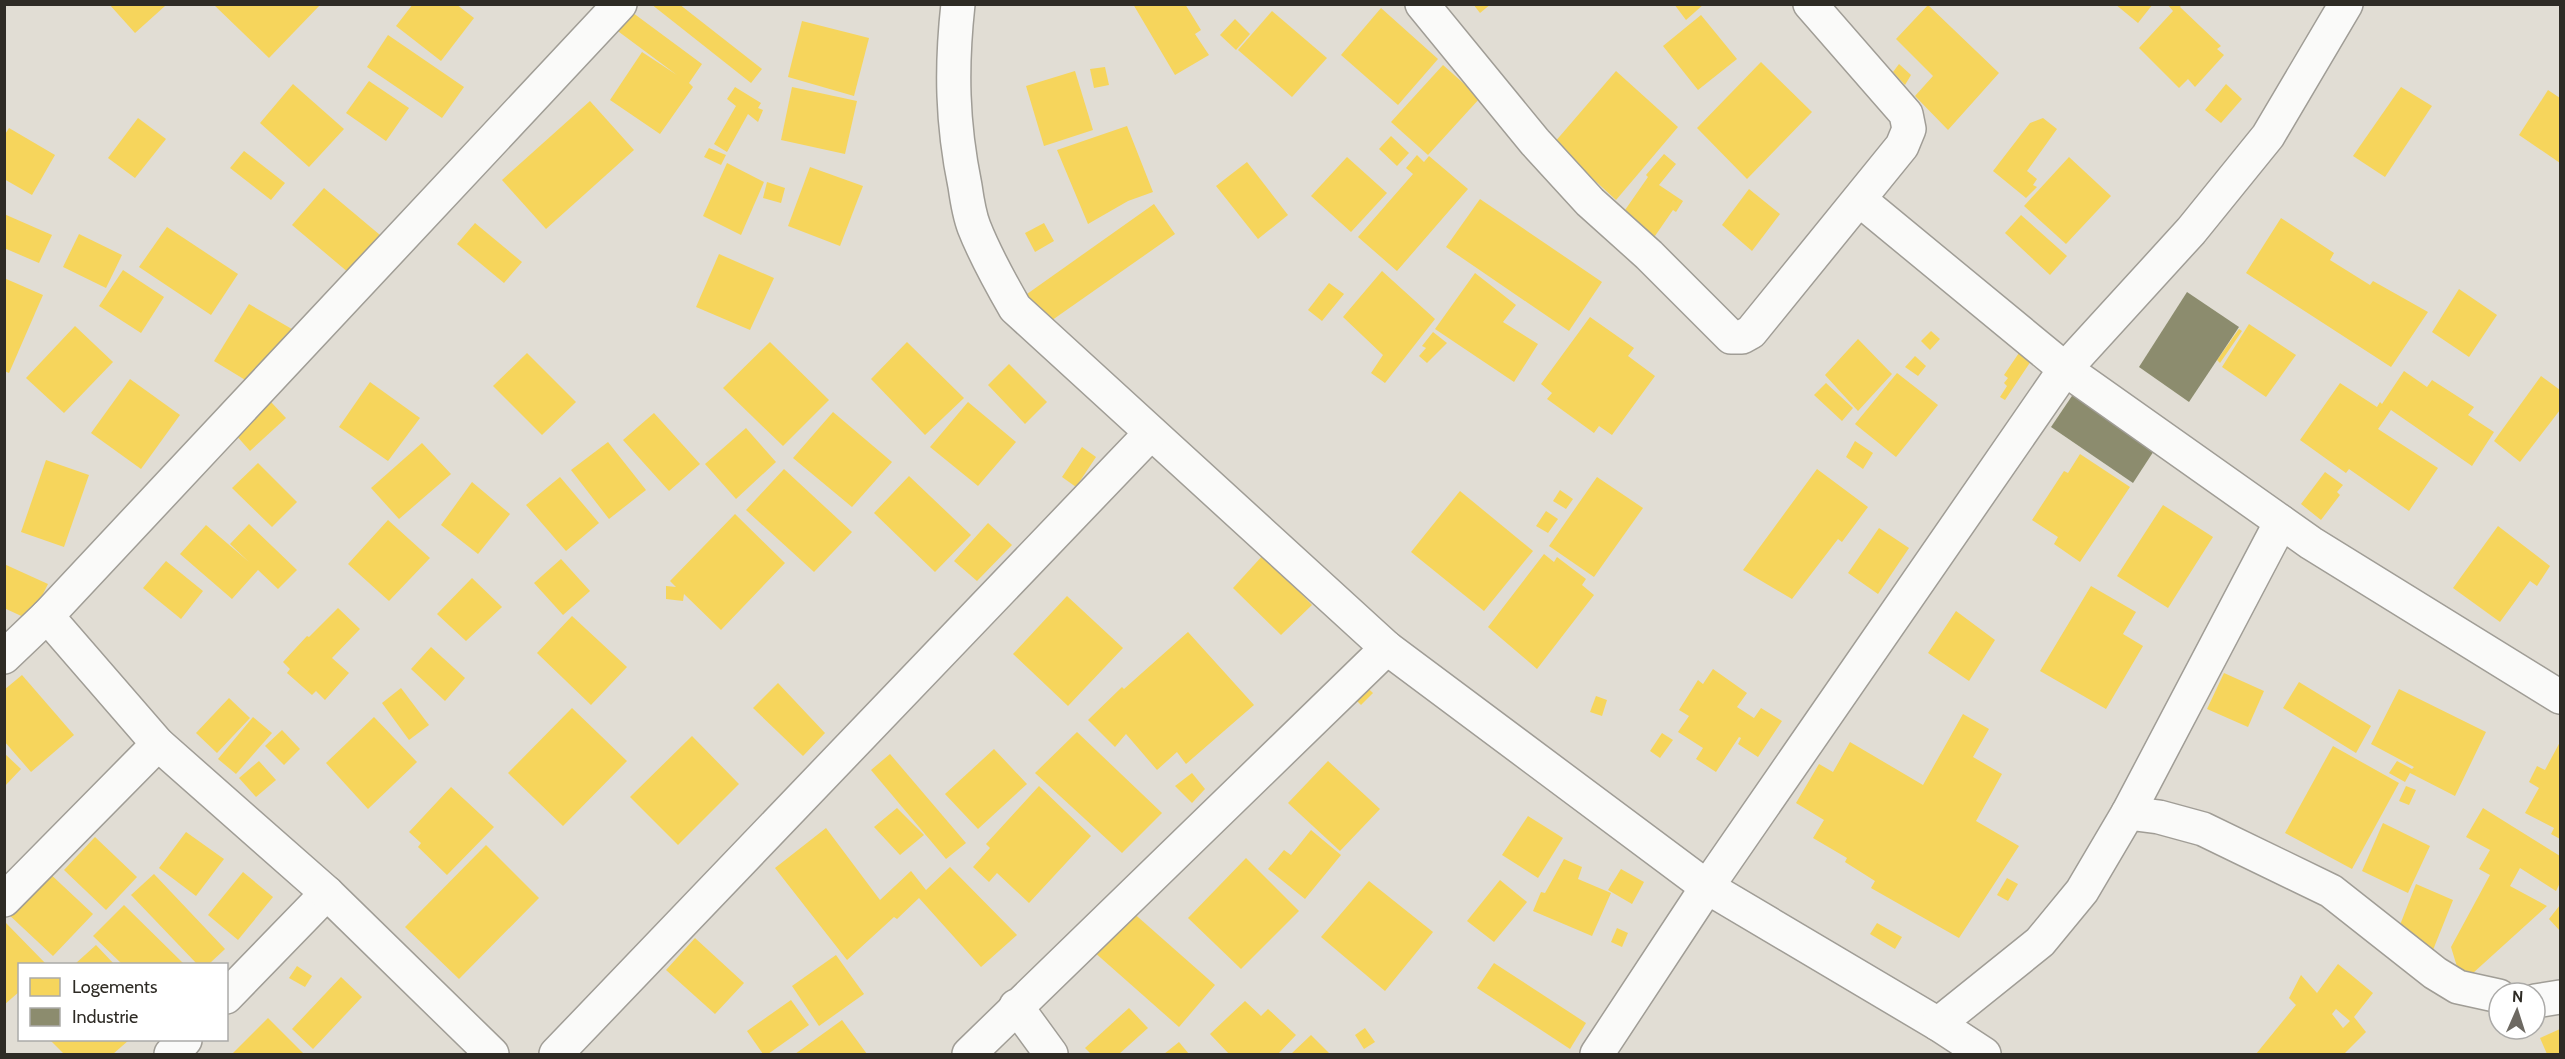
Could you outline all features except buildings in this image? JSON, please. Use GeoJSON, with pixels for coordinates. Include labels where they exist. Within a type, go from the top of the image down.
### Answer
{"type":"FeatureCollection","features":[{"type":"Feature","properties":{"kind":"street"},"geometry":{"type":"LineString","coordinates":[[4,657],[47,616],[620,4]]}},
{"type":"Feature","properties":{"kind":"street"},"geometry":{"type":"LineString","coordinates":[[958,4],[953,45],[952,95],[959,154],[973,224],[991,267],[1015,308],[1387,648],[1707,887],[1938,1024],[1984,1054]]}},
{"type":"Feature","properties":{"kind":"street"},"geometry":{"type":"LineString","coordinates":[[1422,4],[1535,142],[1590,202],[1649,255],[1731,337],[1742,337],[1751,332],[1860,200],[1902,146],[1909,129],[1906,114],[1810,4]]}},
{"type":"Feature","properties":{"kind":"street"},"geometry":{"type":"LineString","coordinates":[[1597,1054],[1707,887],[2065,369],[2191,231],[2268,136],[2346,4]]}},
{"type":"Feature","properties":{"kind":"street"},"geometry":{"type":"LineString","coordinates":[[1860,200],[2065,369],[2321,549],[2560,697]]}},
{"type":"Feature","properties":{"kind":"street"},"geometry":{"type":"LineString","coordinates":[[556,1054],[1151,433]]}},
{"type":"Feature","properties":{"kind":"street"},"geometry":{"type":"LineString","coordinates":[[1938,1024],[2040,942],[2082,891],[2128,813],[2281,522]]}},
{"type":"Feature","properties":{"kind":"street"},"geometry":{"type":"LineString","coordinates":[[47,616],[158,744],[327,893],[492,1054]]}},
{"type":"Feature","properties":{"kind":"street"},"geometry":{"type":"LineString","coordinates":[[969,1054],[1387,648]]}},
{"type":"Feature","properties":{"kind":"street"},"geometry":{"type":"LineString","coordinates":[[4,900],[158,744]]}},
{"type":"Feature","properties":{"kind":"street"},"geometry":{"type":"LineString","coordinates":[[2128,813],[2159,817],[2203,829],[2331,891],[2435,973],[2458,987],[2487,993]]}},
{"type":"Feature","properties":{"kind":"street"},"geometry":{"type":"LineString","coordinates":[[228,995],[327,893]]}},
{"type":"Feature","properties":{"kind":"street"},"geometry":{"type":"LineString","coordinates":[[1016,1006],[1051,1054]]}},
{"type":"Feature","properties":{"kind":"street"},"geometry":{"type":"LineString","coordinates":[[171,1054],[184,1041]]}}]}
